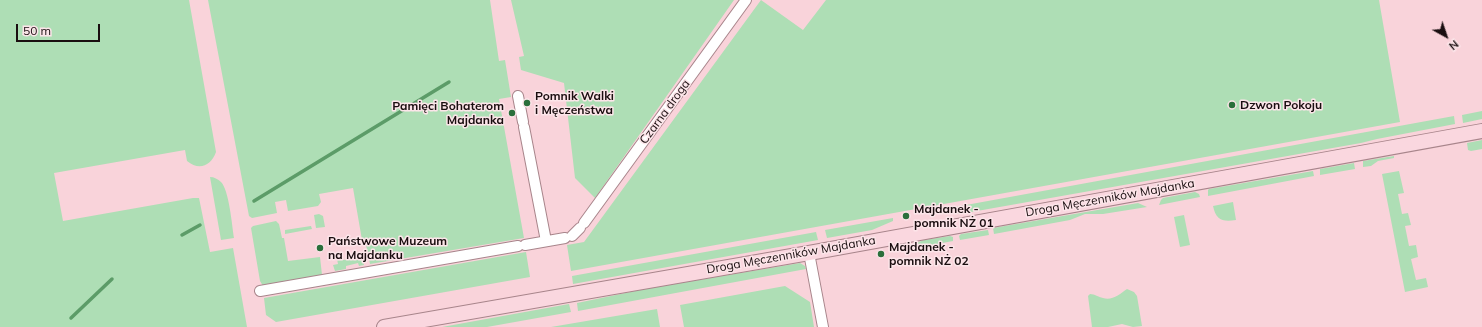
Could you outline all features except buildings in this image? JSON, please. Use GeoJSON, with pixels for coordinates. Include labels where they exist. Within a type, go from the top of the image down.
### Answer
{"type":"FeatureCollection","features":[{"type":"Feature","properties":{"kind":"street","name":"Czarna droga"},"geometry":{"type":"LineString","coordinates":[[546,241],[569,237],[582,226],[746,0]]}},
{"type":"Feature","properties":{"kind":"street"},"geometry":{"type":"LineString","coordinates":[[260,291],[546,241],[518,96]]}},
{"type":"Feature","properties":{"kind":"street","name":"Droga Męczenników Majdanka"},"geometry":{"type":"LineString","coordinates":[[384,327],[809,253],[1482,131]]}},
{"type":"Feature","properties":{"kind":"street"},"geometry":{"type":"LineString","coordinates":[[809,253],[823,327]]}},
{"type":"Feature","properties":{"kind":"green space"},"geometry":{"type":"Polygon","coordinates":[[[0,0],[189,0],[216,152],[211,161],[204,166],[196,166],[191,164],[187,161],[185,150],[54,173],[63,221],[199,198],[210,252],[233,248],[247,327],[0,327],[0,0]]]}},
{"type":"Feature","properties":{"kind":"green space"},"geometry":{"type":"Polygon","coordinates":[[[208,0],[490,0],[499,61],[505,60],[511,97],[499,99],[524,238],[370,264],[365,240],[362,240],[353,188],[319,194],[321,202],[318,206],[288,211],[286,200],[275,202],[277,213],[252,218],[249,216],[208,0]]]}},
{"type":"Feature","properties":{"kind":"green space"},"geometry":{"type":"Polygon","coordinates":[[[511,0],[734,0],[595,198],[575,178],[564,83],[521,70],[519,57],[524,56],[511,0]]]}},
{"type":"Feature","properties":{"kind":"green space"},"geometry":{"type":"Polygon","coordinates":[[[761,0],[803,30],[826,0],[1379,0],[1400,122],[571,271],[567,245],[584,242],[761,0]]]}},
{"type":"Feature","properties":{"kind":"green space"},"geometry":{"type":"Polygon","coordinates":[[[1482,111],[1482,119],[1463,123],[1462,115],[1482,111]]]}},
{"type":"Feature","properties":{"kind":"green space"},"geometry":{"type":"Polygon","coordinates":[[[1454,116],[1455,124],[1361,143],[960,214],[934,214],[933,211],[1454,116]]]}},
{"type":"Feature","properties":{"kind":"green space"},"geometry":{"type":"Polygon","coordinates":[[[1482,140],[1482,149],[1471,151],[1468,150],[1467,143],[1482,140]]]}},
{"type":"Feature","properties":{"kind":"green space"},"geometry":{"type":"Polygon","coordinates":[[[1394,156],[1394,158],[1378,161],[1371,166],[1363,167],[1363,161],[1394,156]]]}},
{"type":"Feature","properties":{"kind":"green space"},"geometry":{"type":"Polygon","coordinates":[[[1354,163],[1355,169],[1320,175],[1320,169],[1354,163]]]}},
{"type":"Feature","properties":{"kind":"green space"},"geometry":{"type":"Polygon","coordinates":[[[1313,171],[1314,176],[1208,196],[1209,189],[1313,171]]]}},
{"type":"Feature","properties":{"kind":"green space"},"geometry":{"type":"Polygon","coordinates":[[[1399,171],[1404,193],[1398,194],[1402,214],[1408,213],[1411,225],[1405,226],[1409,246],[1416,245],[1418,257],[1411,259],[1416,280],[1426,278],[1428,287],[1405,292],[1382,174],[1399,171]]]}},
{"type":"Feature","properties":{"kind":"green space"},"geometry":{"type":"Polygon","coordinates":[[[210,177],[219,180],[224,186],[230,208],[234,238],[221,240],[210,177]]]}},
{"type":"Feature","properties":{"kind":"green space"},"geometry":{"type":"Polygon","coordinates":[[[1195,192],[1199,194],[1200,197],[1159,205],[1163,198],[1195,192]]]}},
{"type":"Feature","properties":{"kind":"green space"},"geometry":{"type":"Polygon","coordinates":[[[1233,202],[1236,220],[1227,221],[1220,219],[1214,211],[1213,206],[1233,202]]]}},
{"type":"Feature","properties":{"kind":"green space"},"geometry":{"type":"Polygon","coordinates":[[[1138,203],[1147,207],[1103,214],[1085,214],[1070,220],[994,234],[993,228],[1138,203]]]}},
{"type":"Feature","properties":{"kind":"green space"},"geometry":{"type":"Polygon","coordinates":[[[319,214],[323,216],[325,227],[316,228],[314,215],[319,214]]]}},
{"type":"Feature","properties":{"kind":"green space"},"geometry":{"type":"Polygon","coordinates":[[[1184,215],[1190,245],[1180,247],[1174,217],[1184,215]]]}},
{"type":"Feature","properties":{"kind":"green space"},"geometry":{"type":"Polygon","coordinates":[[[893,218],[893,221],[872,230],[827,238],[825,230],[893,218]]]}},
{"type":"Feature","properties":{"kind":"green space"},"geometry":{"type":"Polygon","coordinates":[[[276,221],[279,224],[282,238],[284,238],[288,261],[320,257],[322,275],[263,286],[260,281],[251,228],[253,226],[276,221]]]}},
{"type":"Feature","properties":{"kind":"green space"},"geometry":{"type":"Polygon","coordinates":[[[311,226],[312,229],[285,234],[285,230],[311,226]]]}},
{"type":"Feature","properties":{"kind":"green space"},"geometry":{"type":"Polygon","coordinates":[[[988,230],[989,235],[960,240],[959,236],[961,234],[988,230]]]}},
{"type":"Feature","properties":{"kind":"green space"},"geometry":{"type":"Polygon","coordinates":[[[816,232],[818,240],[573,284],[572,276],[816,232]]]}},
{"type":"Feature","properties":{"kind":"green space"},"geometry":{"type":"Polygon","coordinates":[[[950,236],[953,237],[953,241],[900,251],[900,249],[924,240],[950,236]]]}},
{"type":"Feature","properties":{"kind":"green space"},"geometry":{"type":"Polygon","coordinates":[[[526,252],[530,277],[276,322],[266,315],[264,298],[526,252]]]}},
{"type":"Feature","properties":{"kind":"green space"},"geometry":{"type":"Polygon","coordinates":[[[342,253],[343,260],[362,257],[364,265],[359,266],[358,263],[346,266],[346,269],[335,271],[333,265],[338,264],[336,254],[342,253]]]}},
{"type":"Feature","properties":{"kind":"green space"},"geometry":{"type":"Polygon","coordinates":[[[800,263],[805,266],[806,269],[578,311],[577,303],[645,289],[800,263]]]}},
{"type":"Feature","properties":{"kind":"green space"},"geometry":{"type":"Polygon","coordinates":[[[785,286],[810,302],[814,327],[684,327],[680,305],[785,286]]]}},
{"type":"Feature","properties":{"kind":"green space"},"geometry":{"type":"Polygon","coordinates":[[[1127,289],[1134,292],[1137,296],[1142,326],[1133,327],[1122,324],[1108,327],[1092,327],[1088,296],[1092,294],[1110,299],[1127,289]]]}},
{"type":"Feature","properties":{"kind":"green space"},"geometry":{"type":"Polygon","coordinates":[[[569,304],[571,312],[487,327],[442,327],[569,304]]]}},
{"type":"Feature","properties":{"kind":"green space"},"geometry":{"type":"Polygon","coordinates":[[[657,309],[660,327],[551,327],[657,309]]]}},
{"type":"Feature","properties":{"kind":"waterway"},"geometry":{"type":"LineString","coordinates":[[254,201],[449,82]]}},
{"type":"Feature","properties":{"kind":"waterway"},"geometry":{"type":"LineString","coordinates":[[182,235],[200,225]]}},
{"type":"Feature","properties":{"kind":"waterway"},"geometry":{"type":"LineString","coordinates":[[71,318],[112,279]]}},
{"type":"Feature","properties":{"kind":"place","name":"Pomnik Walki i Męczeństwa"},"geometry":{"type":"Point","coordinates":[527,103]}},
{"type":"Feature","properties":{"kind":"place","name":"Dzwon Pokoju"},"geometry":{"type":"Point","coordinates":[1232,105]}},
{"type":"Feature","properties":{"kind":"place","name":"Pamięci Bohaterom Majdanka"},"geometry":{"type":"Point","coordinates":[512,113]}},
{"type":"Feature","properties":{"kind":"place","name":"Majdanek - pomnik NŻ 01"},"geometry":{"type":"Point","coordinates":[906,216]}},
{"type":"Feature","properties":{"kind":"place","name":"Państwowe Muzeum na Majdanku"},"geometry":{"type":"Point","coordinates":[320,248]}},
{"type":"Feature","properties":{"kind":"place","name":"Majdanek - pomnik NŻ 02"},"geometry":{"type":"Point","coordinates":[881,254]}}]}
